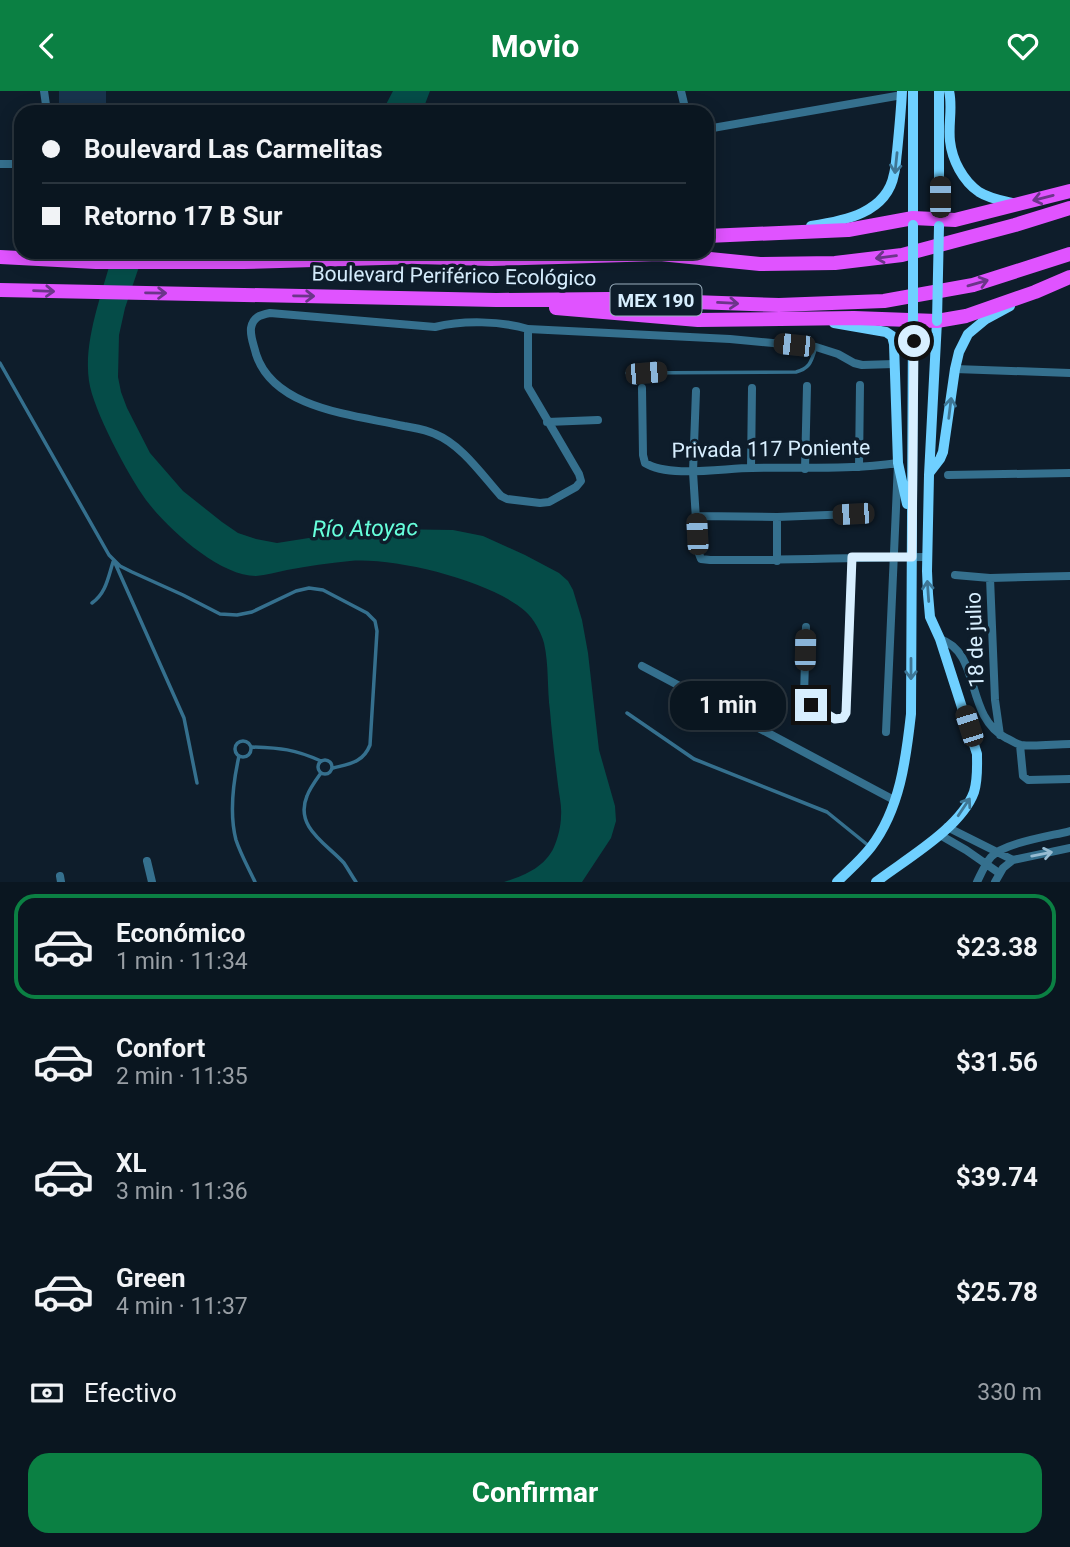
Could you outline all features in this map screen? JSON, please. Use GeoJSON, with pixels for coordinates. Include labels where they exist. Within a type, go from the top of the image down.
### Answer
{"type":"FeatureCollection","features":[{"type":"Feature","properties":{"kind":"highway"},"geometry":{"type":"LineString","coordinates":[[714,236],[848,230],[913,222],[940,223],[1070,191]]}},
{"type":"Feature","properties":{"kind":"highway","name":"Boulevard Periférico Ecológico"},"geometry":{"type":"LineString","coordinates":[[710,259],[760,264],[835,263],[902,255],[1070,208]]}},
{"type":"Feature","properties":{"kind":"highway","name":"Boulevard Periférico Ecológico"},"geometry":{"type":"LineString","coordinates":[[0,290],[496,300],[608,299],[779,305],[884,301],[972,285],[1070,254]]}},
{"type":"Feature","properties":{"kind":"highway","name":"Boulevard Periférico Ecológico"},"geometry":{"type":"LineString","coordinates":[[38,259],[96,262],[243,262],[347,259]]}},
{"type":"Feature","properties":{"kind":"highway"},"geometry":{"type":"LineString","coordinates":[[496,300],[698,320],[854,318],[937,321],[967,316],[1070,277]]}},
{"type":"Feature","properties":{"kind":"main road"},"geometry":{"type":"LineString","coordinates":[[837,882],[871,847],[889,815],[904,768],[911,713],[914,91]]}},
{"type":"Feature","properties":{"kind":"main road"},"geometry":{"type":"LineString","coordinates":[[876,882],[944,831],[964,811],[974,793],[978,774],[969,726],[930,617],[927,557],[940,223],[939,91]]}},
{"type":"Feature","properties":{"kind":"main road"},"geometry":{"type":"LineString","coordinates":[[949,91],[950,140],[958,167],[980,193],[1016,204]]}},
{"type":"Feature","properties":{"kind":"main road"},"geometry":{"type":"LineString","coordinates":[[746,235],[833,223],[852,218],[877,205],[884,197],[894,175],[902,93]]}},
{"type":"Feature","properties":{"kind":"main road"},"geometry":{"type":"LineString","coordinates":[[930,472],[943,452],[955,369],[959,352],[968,334],[986,319],[1035,292]]}},
{"type":"Feature","properties":{"kind":"main road"},"geometry":{"type":"LineString","coordinates":[[814,319],[886,332],[892,336],[898,463],[911,520]]}},
{"type":"Feature","properties":{"kind":"street"},"geometry":{"type":"LineString","coordinates":[[714,128],[902,93]]}},
{"type":"Feature","properties":{"kind":"street"},"geometry":{"type":"LineString","coordinates":[[528,329],[527,387],[581,481],[576,487],[549,502],[540,503],[501,496],[460,451],[436,434],[320,408],[297,398],[275,383],[265,371],[250,333],[252,321],[260,314],[270,313],[435,327],[452,323],[514,325],[528,329],[730,339],[816,347],[854,363],[894,364]]}},
{"type":"Feature","properties":{"kind":"street"},"geometry":{"type":"LineString","coordinates":[[955,369],[1057,373],[1070,371]]}},
{"type":"Feature","properties":{"kind":"street"},"geometry":{"type":"LineString","coordinates":[[859,467],[860,385]]}},
{"type":"Feature","properties":{"kind":"street"},"geometry":{"type":"LineString","coordinates":[[805,469],[807,386]]}},
{"type":"Feature","properties":{"kind":"street","name":"Privada 117 Poniente"},"geometry":{"type":"LineString","coordinates":[[642,388],[643,455],[645,463],[652,468],[693,472],[751,468],[859,467],[898,463]]}},
{"type":"Feature","properties":{"kind":"street"},"geometry":{"type":"LineString","coordinates":[[751,468],[752,388]]}},
{"type":"Feature","properties":{"kind":"street"},"geometry":{"type":"LineString","coordinates":[[696,391],[693,472],[698,551],[701,559],[777,561],[927,557]]}},
{"type":"Feature","properties":{"kind":"street"},"geometry":{"type":"LineString","coordinates":[[547,422],[598,420]]}},
{"type":"Feature","properties":{"kind":"street"},"geometry":{"type":"LineString","coordinates":[[886,731],[898,463]]}},
{"type":"Feature","properties":{"kind":"street"},"geometry":{"type":"LineString","coordinates":[[948,475],[1070,473]]}},
{"type":"Feature","properties":{"kind":"street"},"geometry":{"type":"LineString","coordinates":[[696,516],[853,514]]}},
{"type":"Feature","properties":{"kind":"street"},"geometry":{"type":"LineString","coordinates":[[777,517],[777,561]]}},
{"type":"Feature","properties":{"kind":"street"},"geometry":{"type":"LineString","coordinates":[[806,627],[806,701],[835,719],[843,718],[846,713],[852,557]]}},
{"type":"Feature","properties":{"kind":"street"},"geometry":{"type":"LineString","coordinates":[[955,575],[990,578],[1070,576]]}},
{"type":"Feature","properties":{"kind":"street","name":"18 de julio"},"geometry":{"type":"LineString","coordinates":[[990,578],[995,700],[1000,735]]}},
{"type":"Feature","properties":{"kind":"street"},"geometry":{"type":"LineString","coordinates":[[940,639],[960,653],[979,708],[1000,735],[1020,745],[1070,744]]}},
{"type":"Feature","properties":{"kind":"street"},"geometry":{"type":"LineString","coordinates":[[642,666],[894,800]]}},
{"type":"Feature","properties":{"kind":"street"},"geometry":{"type":"LineString","coordinates":[[1020,745],[1025,779],[1070,779]]}},
{"type":"Feature","properties":{"kind":"street"},"geometry":{"type":"LineString","coordinates":[[944,831],[1013,860]]}},
{"type":"Feature","properties":{"kind":"street"},"geometry":{"type":"LineString","coordinates":[[944,831],[999,873]]}},
{"type":"Feature","properties":{"kind":"street"},"geometry":{"type":"LineString","coordinates":[[977,882],[986,864],[997,852],[1009,846],[1070,831]]}},
{"type":"Feature","properties":{"kind":"street"},"geometry":{"type":"LineString","coordinates":[[995,882],[999,873],[1013,860],[1070,848]]}},
{"type":"Feature","properties":{"kind":"street"},"geometry":{"type":"LineString","coordinates":[[147,862],[152,882]]}},
{"type":"Feature","properties":{"kind":"lane"},"geometry":{"type":"LineString","coordinates":[[627,373],[796,372],[809,366],[816,347]]}},
{"type":"Feature","properties":{"kind":"lane"},"geometry":{"type":"LineString","coordinates":[[0,363],[114,560],[184,718],[198,783]]}},
{"type":"Feature","properties":{"kind":"lane"},"geometry":{"type":"LineString","coordinates":[[92,603],[102,593],[114,560]]}},
{"type":"Feature","properties":{"kind":"lane"},"geometry":{"type":"LineString","coordinates":[[114,560],[120,566],[220,614],[252,612],[296,591],[309,589],[323,590],[368,613],[375,621],[377,631],[370,745],[366,754],[358,761],[332,768],[326,774],[321,773]]}},
{"type":"Feature","properties":{"kind":"lane"},"geometry":{"type":"LineString","coordinates":[[627,713],[694,759],[827,812],[871,847]]}},
{"type":"Feature","properties":{"kind":"lane"},"geometry":{"type":"LineString","coordinates":[[255,882],[237,841],[232,818],[233,780],[239,756],[235,747],[238,742],[245,740],[252,747],[285,748],[321,761]]}},
{"type":"Feature","properties":{"kind":"lane"},"geometry":{"type":"LineString","coordinates":[[239,756],[248,756],[252,747]]}},
{"type":"Feature","properties":{"kind":"lane"},"geometry":{"type":"LineString","coordinates":[[321,773],[318,764],[321,761],[327,759],[332,768]]}},
{"type":"Feature","properties":{"kind":"lane"},"geometry":{"type":"LineString","coordinates":[[321,773],[307,796],[304,814],[312,833],[344,864],[356,882]]}},
{"type":"Feature","properties":{"kind":"shaded area"},"geometry":{"type":"Polygon","coordinates":[[[393,91],[430,91],[425,105],[386,105],[393,91]]]}},
{"type":"Feature","properties":{"kind":"shaded area"},"geometry":{"type":"Polygon","coordinates":[[[111,259],[142,259],[119,335],[118,377],[121,392],[150,453],[183,491],[238,533],[277,543],[347,532],[388,529],[453,530],[483,536],[559,573],[568,581],[582,620],[599,750],[615,806],[616,821],[611,838],[582,882],[504,882],[526,874],[545,860],[555,843],[561,820],[546,651],[539,630],[531,618],[510,600],[490,590],[416,567],[350,561],[256,576],[226,568],[195,549],[167,524],[146,500],[112,442],[97,408],[89,381],[88,365],[91,333],[111,259]]]}},
{"type":"Feature","properties":{"kind":"building"},"geometry":{"type":"Polygon","coordinates":[[[59,91],[106,91],[106,105],[59,105],[59,91]]]}},
{"type":"Feature","properties":{"kind":"route"},"geometry":{"type":"LineString","coordinates":[[811,705],[835,719],[843,718],[846,713],[852,557],[912,557],[914,341]]}},
{"type":"Feature","properties":{"kind":"water label","name":"Río Atoyac"},"geometry":{"type":"Point","coordinates":[365,528]}}]}
